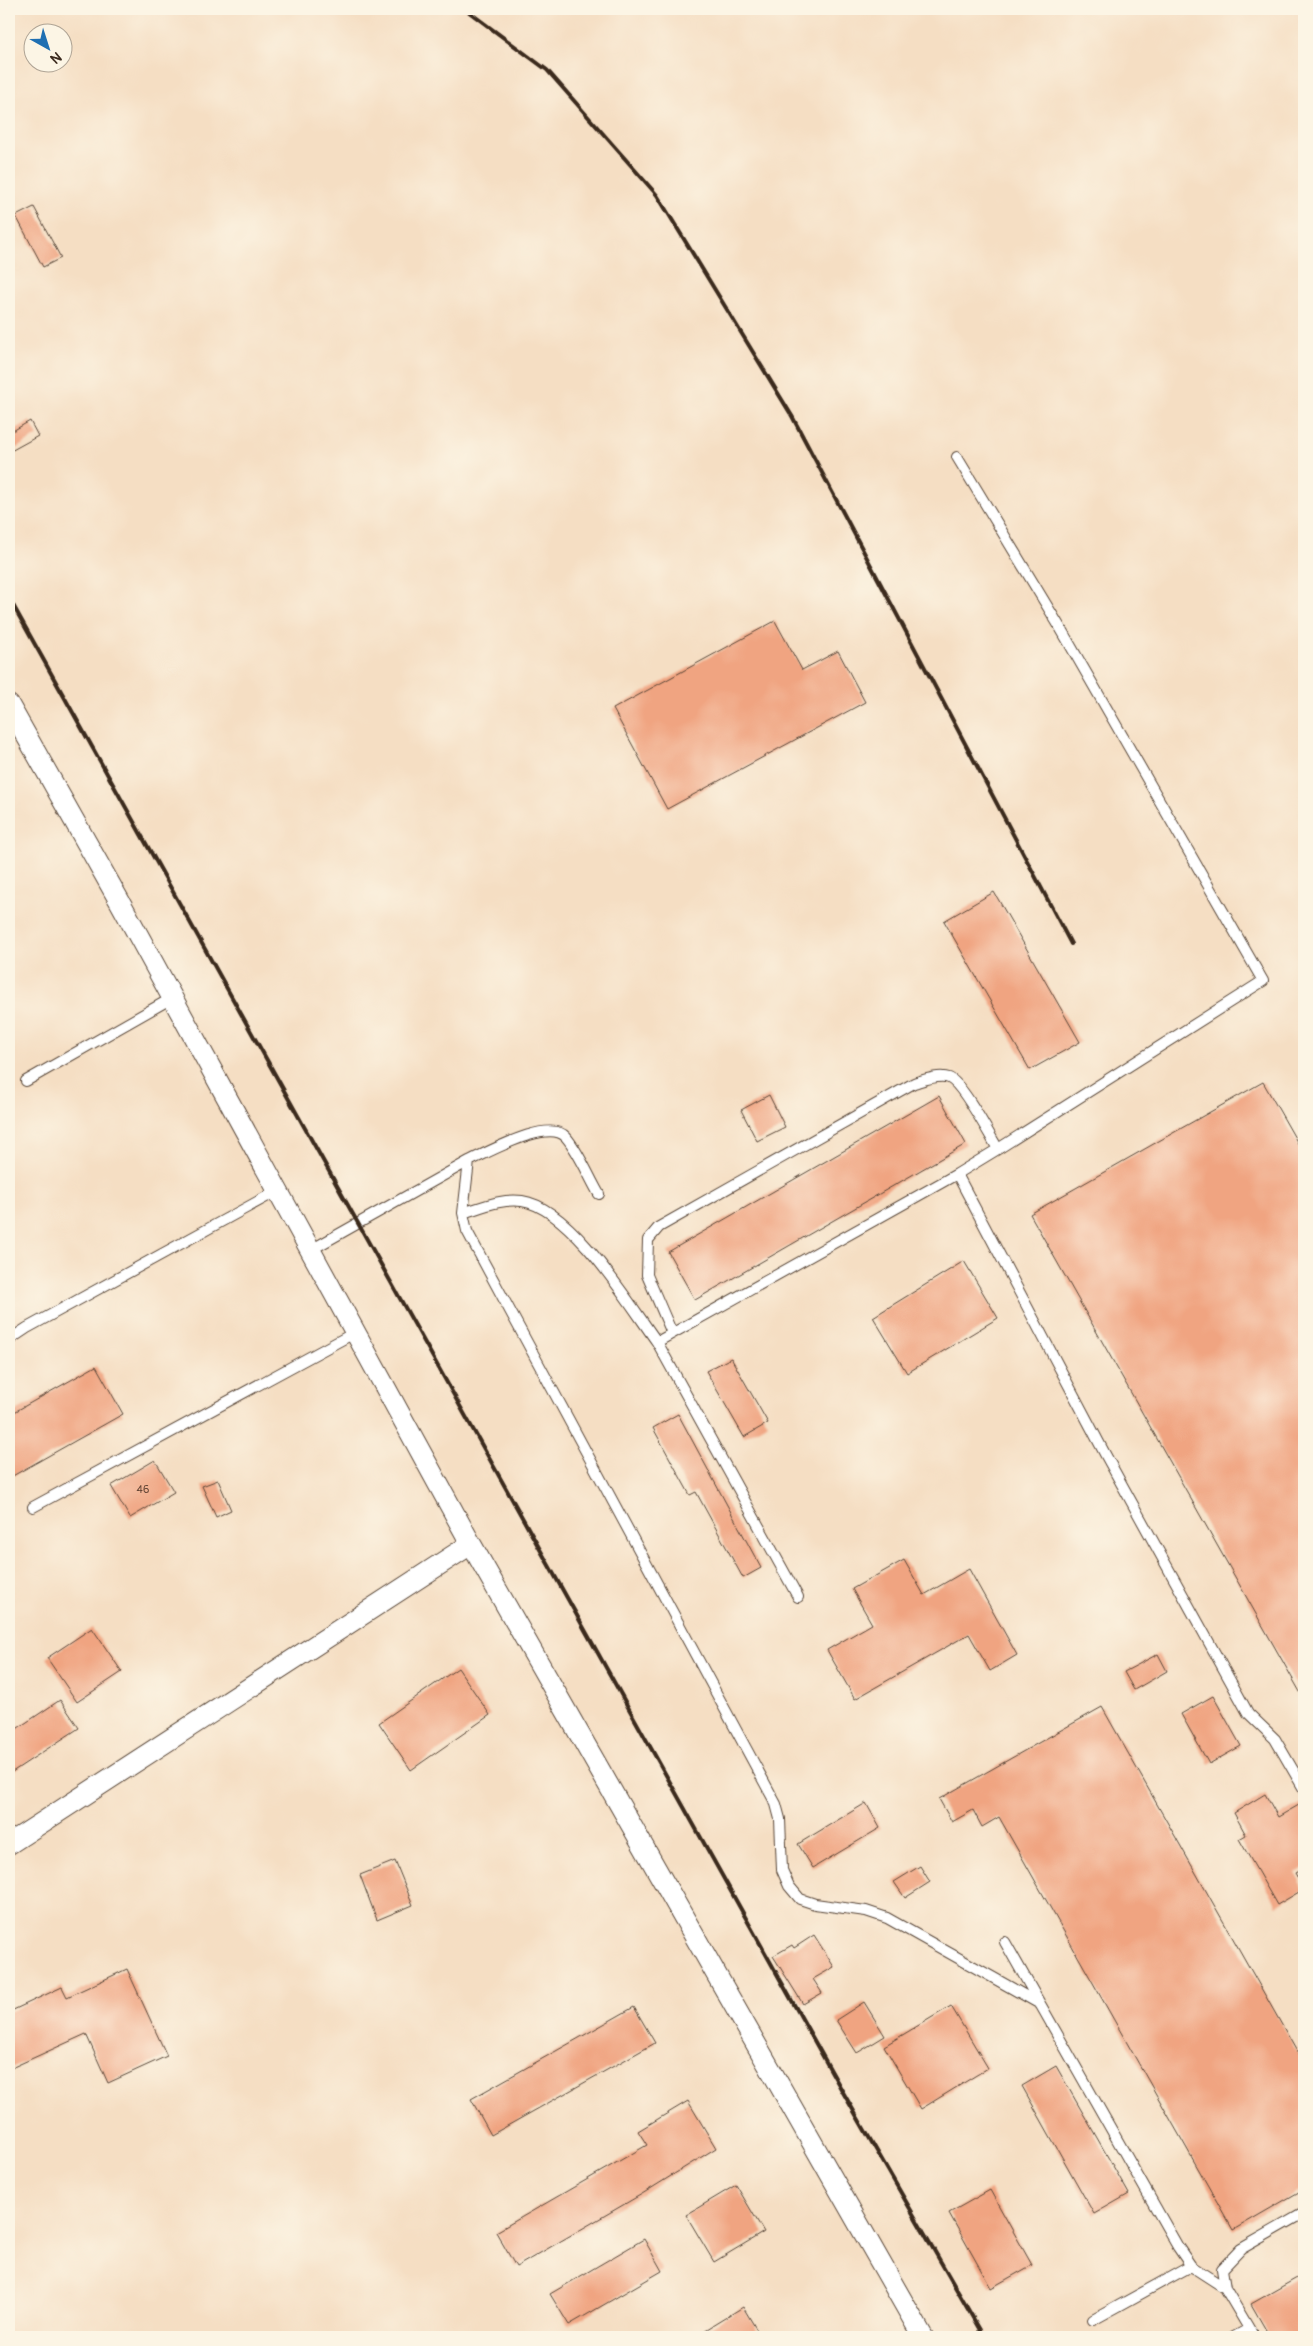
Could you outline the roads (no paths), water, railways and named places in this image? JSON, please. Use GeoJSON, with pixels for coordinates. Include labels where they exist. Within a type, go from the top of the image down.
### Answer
{"type":"FeatureCollection","features":[{"type":"Feature","properties":{"kind":"street"},"geometry":{"type":"LineString","coordinates":[[9,705],[471,1544],[923,2337]]}},
{"type":"Feature","properties":{"kind":"street"},"geometry":{"type":"LineString","coordinates":[[9,1844],[471,1544]]}},
{"type":"Feature","properties":{"kind":"lane"},"geometry":{"type":"LineString","coordinates":[[657,1342],[957,1174],[1263,981],[1061,629],[957,457]]}},
{"type":"Feature","properties":{"kind":"lane"},"geometry":{"type":"LineString","coordinates":[[26,1081],[172,998]]}},
{"type":"Feature","properties":{"kind":"lane"},"geometry":{"type":"LineString","coordinates":[[672,1333],[647,1275],[648,1240],[659,1227],[686,1211],[914,1083],[931,1078],[948,1077],[960,1086],[998,1149]]}},
{"type":"Feature","properties":{"kind":"lane"},"geometry":{"type":"LineString","coordinates":[[309,1251],[469,1161],[527,1135],[555,1130],[565,1136],[599,1194]]}},
{"type":"Feature","properties":{"kind":"lane"},"geometry":{"type":"LineString","coordinates":[[469,1161],[463,1213],[467,1231],[776,1804],[780,1819],[782,1870],[789,1886],[800,1899],[815,1904],[866,1911],[887,1918],[1040,2004]]}},
{"type":"Feature","properties":{"kind":"lane"},"geometry":{"type":"LineString","coordinates":[[957,1174],[1105,1454],[1248,1713],[1275,1739],[1304,1788]]}},
{"type":"Feature","properties":{"kind":"lane"},"geometry":{"type":"LineString","coordinates":[[9,1340],[27,1328],[276,1191]]}},
{"type":"Feature","properties":{"kind":"lane"},"geometry":{"type":"LineString","coordinates":[[463,1213],[495,1202],[523,1201],[553,1214],[587,1246],[657,1342],[798,1597]]}},
{"type":"Feature","properties":{"kind":"lane"},"geometry":{"type":"LineString","coordinates":[[33,1507],[354,1333]]}},
{"type":"Feature","properties":{"kind":"lane"},"geometry":{"type":"LineString","coordinates":[[1005,1942],[1173,2239],[1191,2266],[1225,2288]]}},
{"type":"Feature","properties":{"kind":"lane"},"geometry":{"type":"LineString","coordinates":[[1234,2337],[1252,2333],[1225,2288],[1222,2269],[1241,2249],[1304,2213]]}},
{"type":"Feature","properties":{"kind":"lane"},"geometry":{"type":"LineString","coordinates":[[1093,2320],[1191,2266]]}},
{"type":"Feature","properties":{"kind":"railway"},"geometry":{"type":"LineString","coordinates":[[465,9],[547,70],[657,195],[792,416],[1071,944]]}},
{"type":"Feature","properties":{"kind":"railway"},"geometry":{"type":"LineString","coordinates":[[9,598],[844,2094],[984,2337]]}}]}
